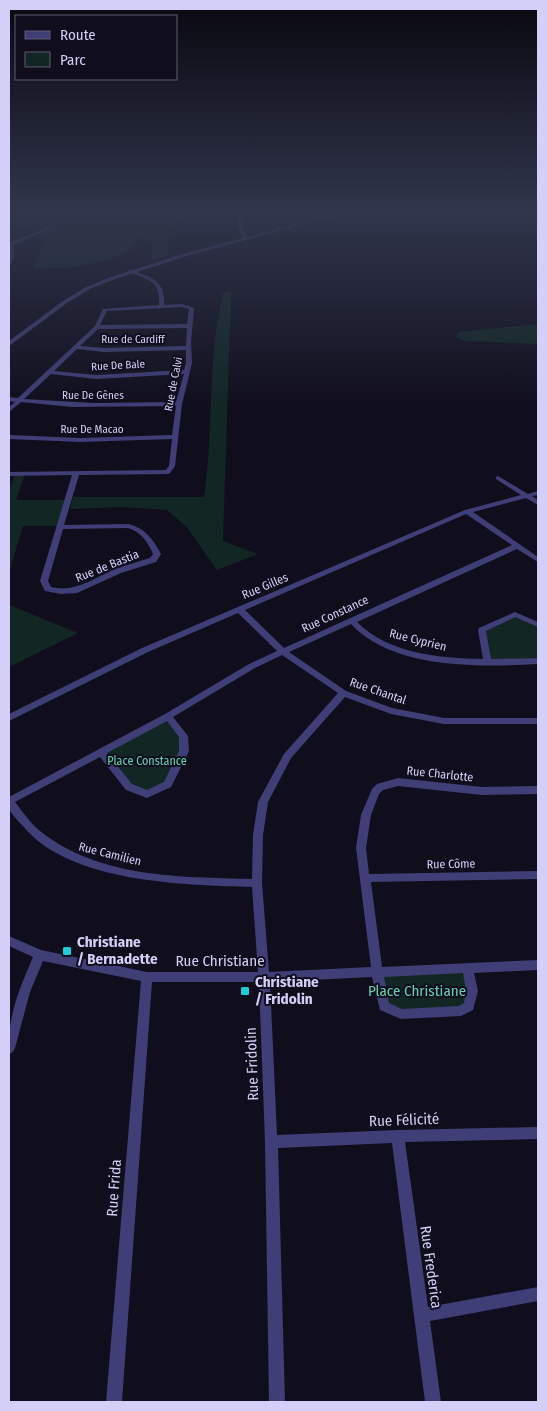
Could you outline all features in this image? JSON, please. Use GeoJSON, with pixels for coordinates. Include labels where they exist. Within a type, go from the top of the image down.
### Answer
{"type":"FeatureCollection","features":[{"type":"Feature","properties":{"kind":"street"},"geometry":{"type":"LineString","coordinates":[[9,344],[77,294],[114,278]]}},
{"type":"Feature","properties":{"kind":"street"},"geometry":{"type":"LineString","coordinates":[[147,278],[159,286],[163,293],[161,306]]}},
{"type":"Feature","properties":{"kind":"street","name":"Rue de Calvi"},"geometry":{"type":"LineString","coordinates":[[9,410],[77,347],[96,327],[103,311],[108,308],[161,306],[190,306],[192,308],[189,326],[189,363],[178,404],[172,466],[168,472],[9,474]]}},
{"type":"Feature","properties":{"kind":"street"},"geometry":{"type":"LineString","coordinates":[[96,327],[189,326]]}},
{"type":"Feature","properties":{"kind":"street","name":"Rue de Cardiff"},"geometry":{"type":"LineString","coordinates":[[77,347],[104,350],[189,348]]}},
{"type":"Feature","properties":{"kind":"street","name":"Rue De Bale"},"geometry":{"type":"LineString","coordinates":[[50,372],[96,377],[187,372]]}},
{"type":"Feature","properties":{"kind":"street","name":"Rue De Gênes"},"geometry":{"type":"LineString","coordinates":[[9,399],[90,407],[178,404]]}},
{"type":"Feature","properties":{"kind":"street","name":"Rue De Macao"},"geometry":{"type":"LineString","coordinates":[[9,437],[80,440],[175,437]]}},
{"type":"Feature","properties":{"kind":"street","name":"Rue de Bastia"},"geometry":{"type":"LineString","coordinates":[[60,527],[128,526],[138,528],[157,554],[152,560],[118,571],[74,591],[61,592],[48,589],[44,581],[60,527],[76,474]]}},
{"type":"Feature","properties":{"kind":"street"},"geometry":{"type":"LineString","coordinates":[[498,478],[538,502]]}},
{"type":"Feature","properties":{"kind":"street","name":"Rue Gilles"},"geometry":{"type":"LineString","coordinates":[[9,718],[144,650],[466,511],[538,493]]}},
{"type":"Feature","properties":{"kind":"street"},"geometry":{"type":"LineString","coordinates":[[466,511],[538,560]]}},
{"type":"Feature","properties":{"kind":"street","name":"Rue Constance"},"geometry":{"type":"LineString","coordinates":[[9,801],[168,716],[252,666],[517,546]]}},
{"type":"Feature","properties":{"kind":"street","name":"Rue Chantal"},"geometry":{"type":"LineString","coordinates":[[239,609],[284,652],[343,693],[391,711],[444,721],[538,721]]}},
{"type":"Feature","properties":{"kind":"street"},"geometry":{"type":"LineString","coordinates":[[487,661],[482,630],[515,614],[538,625]]}},
{"type":"Feature","properties":{"kind":"street","name":"Rue Cyprien"},"geometry":{"type":"LineString","coordinates":[[351,620],[364,634],[396,650],[444,660],[538,661]]}},
{"type":"Feature","properties":{"kind":"street","name":"Rue Fridolin"},"geometry":{"type":"LineString","coordinates":[[277,1402],[271,1142],[264,977],[257,883],[258,835],[263,802],[287,756],[343,693]]}},
{"type":"Feature","properties":{"kind":"street"},"geometry":{"type":"LineString","coordinates":[[100,752],[129,787],[147,794],[168,784],[184,751],[183,736],[168,716]]}},
{"type":"Feature","properties":{"kind":"street","name":"Rue Charlotte"},"geometry":{"type":"LineString","coordinates":[[377,972],[361,848],[366,815],[375,792],[380,787],[398,782],[482,790],[538,790]]}},
{"type":"Feature","properties":{"kind":"street","name":"Rue Camilien"},"geometry":{"type":"LineString","coordinates":[[9,801],[35,833],[69,856],[82,861],[129,873],[206,882],[257,883]]}},
{"type":"Feature","properties":{"kind":"street","name":"Rue Côme"},"geometry":{"type":"LineString","coordinates":[[365,878],[538,874]]}},
{"type":"Feature","properties":{"kind":"street","name":"Rue Christiane"},"geometry":{"type":"LineString","coordinates":[[9,941],[40,955],[147,976],[264,977],[538,965]]}},
{"type":"Feature","properties":{"kind":"street"},"geometry":{"type":"LineString","coordinates":[[9,1048],[24,992],[40,955]]}},
{"type":"Feature","properties":{"kind":"street"},"geometry":{"type":"LineString","coordinates":[[377,972],[384,1006],[401,1014],[461,1011],[469,1006],[472,991],[468,968]]}},
{"type":"Feature","properties":{"kind":"street","name":"Rue Frida"},"geometry":{"type":"LineString","coordinates":[[114,1402],[147,976]]}},
{"type":"Feature","properties":{"kind":"street","name":"Rue Félicité"},"geometry":{"type":"LineString","coordinates":[[271,1142],[398,1136],[538,1133]]}},
{"type":"Feature","properties":{"kind":"street","name":"Rue Frederica"},"geometry":{"type":"LineString","coordinates":[[398,1136],[433,1402]]}},
{"type":"Feature","properties":{"kind":"street"},"geometry":{"type":"LineString","coordinates":[[422,1314],[538,1294]]}},
{"type":"Feature","properties":{"kind":"green space"},"geometry":{"type":"Polygon","coordinates":[[[231,291],[223,541],[258,554],[217,570],[186,526],[167,510],[122,507],[70,509],[73,497],[204,497],[218,318],[223,293],[231,291]]]}},
{"type":"Feature","properties":{"kind":"green space"},"geometry":{"type":"Polygon","coordinates":[[[538,324],[538,344],[465,341],[456,337],[459,332],[538,324]]]}},
{"type":"Feature","properties":{"kind":"green space"},"geometry":{"type":"Polygon","coordinates":[[[15,474],[25,474],[16,500],[68,500],[60,526],[23,526],[9,573],[9,492],[15,474]]]}},
{"type":"Feature","properties":{"kind":"green space"},"geometry":{"type":"Polygon","coordinates":[[[9,605],[78,633],[9,667],[9,605]]]}},
{"type":"Feature","properties":{"kind":"green space"},"geometry":{"type":"Polygon","coordinates":[[[515,614],[538,625],[538,661],[487,661],[482,630],[515,614]]]}},
{"type":"Feature","properties":{"kind":"green space","name":"Place Constance"},"geometry":{"type":"Polygon","coordinates":[[[168,716],[183,736],[184,751],[168,784],[147,794],[129,787],[101,752],[168,716]]]}},
{"type":"Feature","properties":{"kind":"green space","name":"Place Christiane"},"geometry":{"type":"Polygon","coordinates":[[[468,968],[469,1006],[401,1014],[384,1006],[377,972],[468,968]]]}},
{"type":"Feature","properties":{"kind":"place","name":"Christiane / Bernadette"},"geometry":{"type":"Point","coordinates":[67,951]}},
{"type":"Feature","properties":{"kind":"place","name":"Christiane / Fridolin"},"geometry":{"type":"Point","coordinates":[245,991]}}]}
